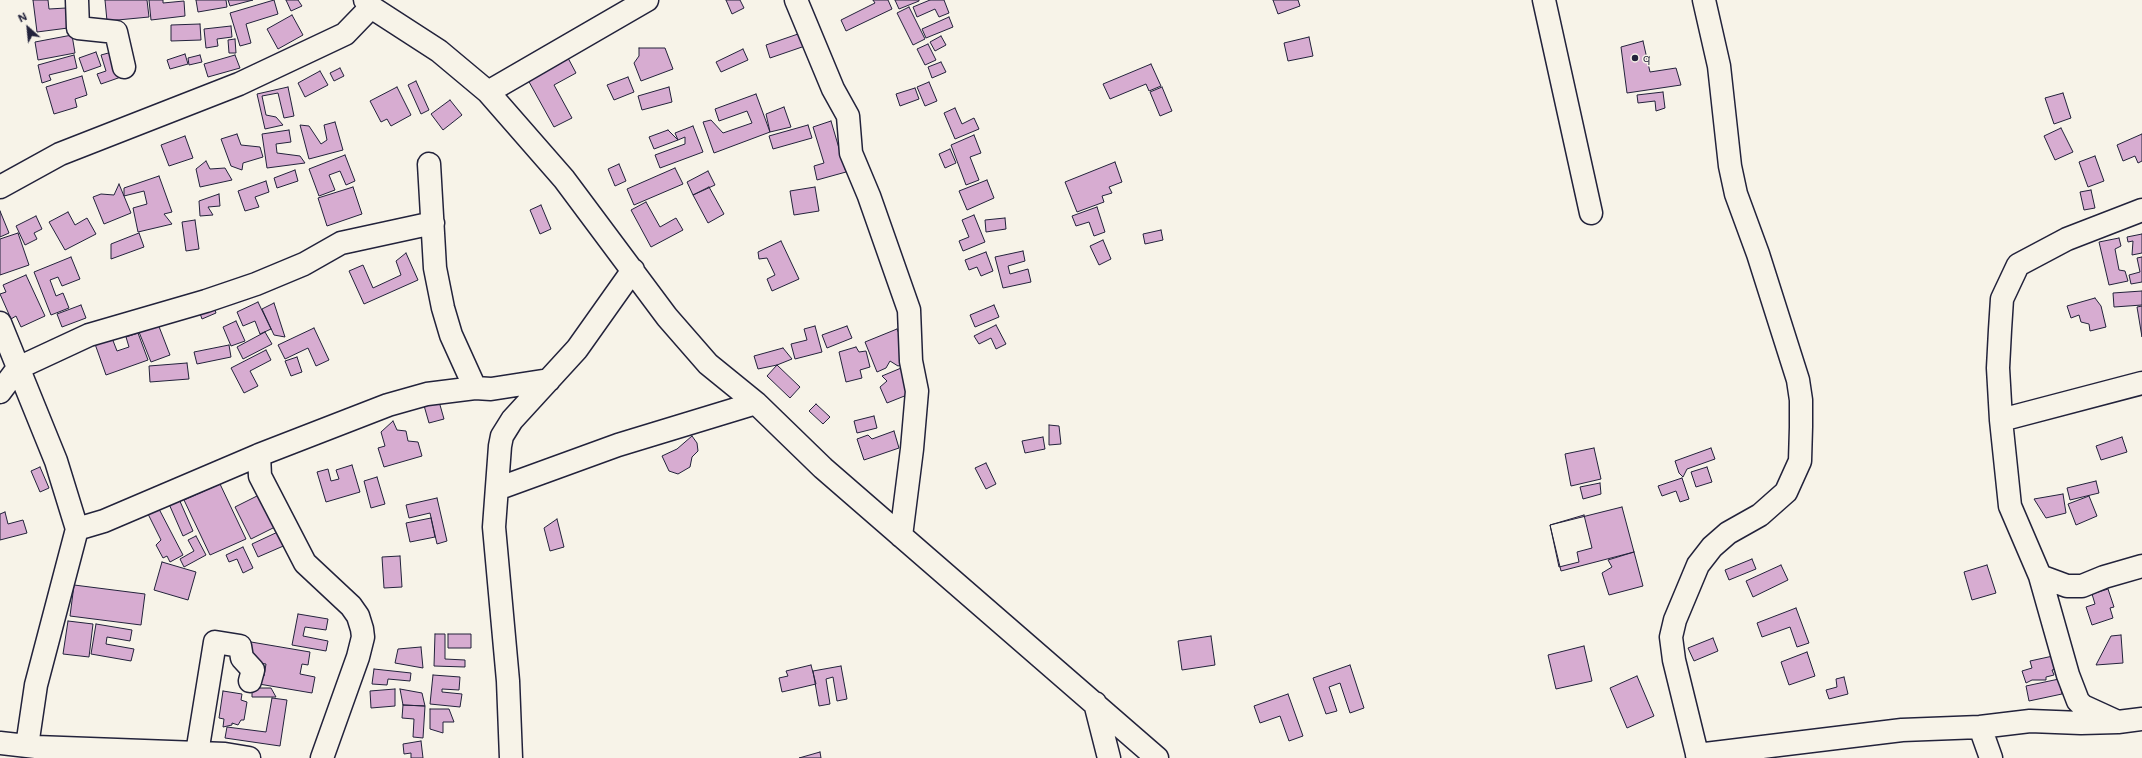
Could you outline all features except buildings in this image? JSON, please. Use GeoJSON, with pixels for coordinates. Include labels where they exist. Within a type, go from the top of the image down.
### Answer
{"type":"FeatureCollection","features":[{"type":"Feature","properties":{"kind":"street"},"geometry":{"type":"LineString","coordinates":[[77,0],[78,28],[116,32],[124,67]]}},
{"type":"Feature","properties":{"kind":"street"},"geometry":{"type":"LineString","coordinates":[[488,92],[647,0]]}},
{"type":"Feature","properties":{"kind":"street"},"geometry":{"type":"LineString","coordinates":[[796,0],[833,90],[848,116],[851,153],[869,196],[909,310],[911,361],[917,391],[902,536]]}},
{"type":"Feature","properties":{"kind":"street"},"geometry":{"type":"LineString","coordinates":[[1544,0],[1591,213]]}},
{"type":"Feature","properties":{"kind":"street"},"geometry":{"type":"LineString","coordinates":[[1704,0],[1719,66],[1730,166],[1736,194],[1758,254],[1798,380],[1801,400],[1801,428],[1800,461],[1786,492],[1760,515],[1728,533],[1712,547],[1698,565],[1675,620],[1671,637],[1674,660],[1698,756],[1888,732],[1980,727],[2030,721],[2118,722],[2142,719]]}},
{"type":"Feature","properties":{"kind":"street"},"geometry":{"type":"LineString","coordinates":[[0,187],[60,154],[240,84],[345,34],[368,4],[439,52],[488,92],[564,179],[667,317],[708,364],[756,403],[823,468],[1157,758]]}},
{"type":"Feature","properties":{"kind":"street"},"geometry":{"type":"LineString","coordinates":[[429,164],[435,268],[443,308],[451,335],[475,388]]}},
{"type":"Feature","properties":{"kind":"street"},"geometry":{"type":"LineString","coordinates":[[2118,722],[2083,706],[2078,701],[2068,675],[2040,576],[2010,506],[2001,420],[1998,368],[2002,299],[2018,265],[2068,239],[2142,210]]}},
{"type":"Feature","properties":{"kind":"street"},"geometry":{"type":"LineString","coordinates":[[0,392],[18,368],[88,335],[206,301],[256,284],[304,264],[341,243],[433,223]]}},
{"type":"Feature","properties":{"kind":"street"},"geometry":{"type":"LineString","coordinates":[[511,758],[508,681],[494,527],[502,436],[512,420],[577,349],[633,270]]}},
{"type":"Feature","properties":{"kind":"street"},"geometry":{"type":"LineString","coordinates":[[0,323],[56,461],[78,529],[36,685],[34,750]]}},
{"type":"Feature","properties":{"kind":"street"},"geometry":{"type":"LineString","coordinates":[[78,529],[104,522],[259,455],[388,405],[427,394],[475,388],[491,389],[549,380]]}},
{"type":"Feature","properties":{"kind":"street"},"geometry":{"type":"LineString","coordinates":[[2001,420],[2142,382]]}},
{"type":"Feature","properties":{"kind":"street"},"geometry":{"type":"LineString","coordinates":[[497,490],[618,445],[756,403]]}},
{"type":"Feature","properties":{"kind":"street"},"geometry":{"type":"LineString","coordinates":[[259,455],[260,476],[305,564],[350,606],[358,616],[362,629],[363,637],[358,657],[322,758]]}},
{"type":"Feature","properties":{"kind":"street"},"geometry":{"type":"LineString","coordinates":[[2040,576],[2068,586],[2082,586],[2104,577],[2142,566]]}},
{"type":"Feature","properties":{"kind":"street"},"geometry":{"type":"LineString","coordinates":[[197,753],[215,642],[240,646],[242,658],[252,670],[250,681]]}},
{"type":"Feature","properties":{"kind":"street"},"geometry":{"type":"LineString","coordinates":[[1095,703],[1109,758]]}},
{"type":"Feature","properties":{"kind":"street"},"geometry":{"type":"LineString","coordinates":[[1980,727],[1991,758]]}},
{"type":"Feature","properties":{"kind":"street"},"geometry":{"type":"LineString","coordinates":[[0,743],[34,750],[225,754],[249,758]]}},
{"type":"Feature","properties":{"kind":"place","name":"q"},"geometry":{"type":"Point","coordinates":[1635,58]}}]}
